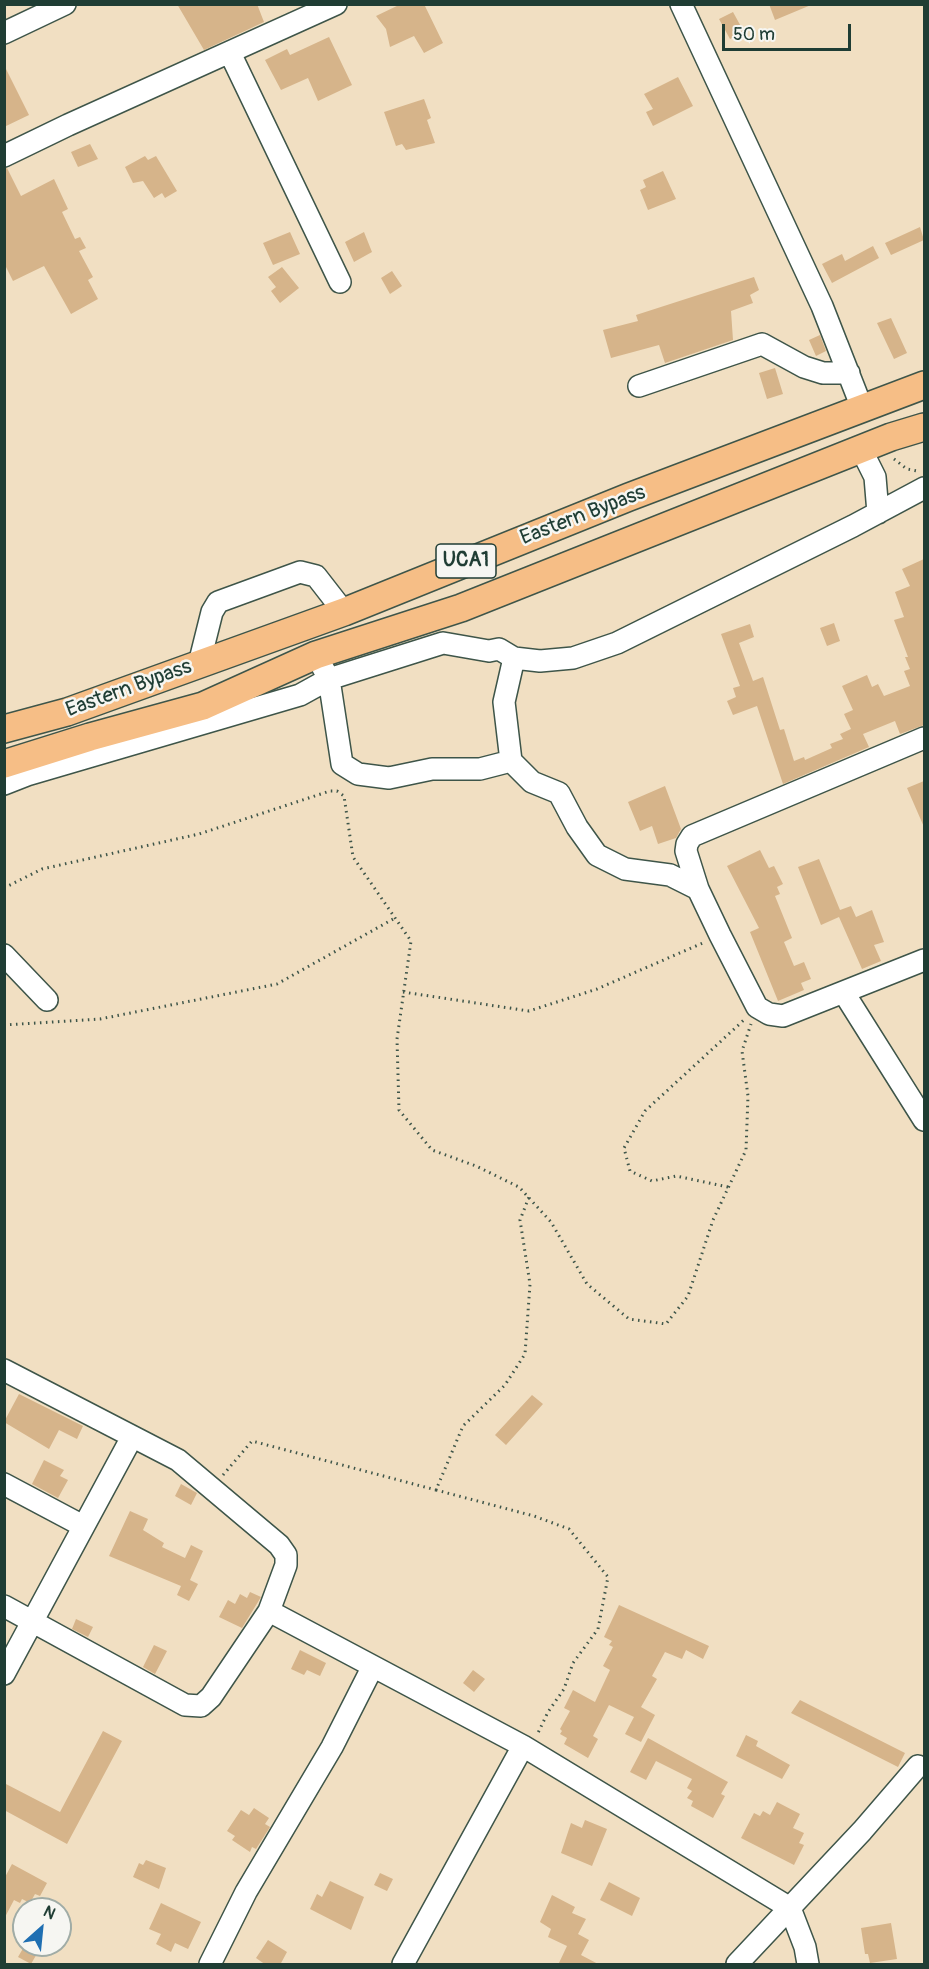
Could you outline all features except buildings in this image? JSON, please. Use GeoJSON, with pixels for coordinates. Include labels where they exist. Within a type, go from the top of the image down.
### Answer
{"type":"FeatureCollection","features":[{"type":"Feature","properties":{"kind":"main road","name":"Eastern Bypass"},"geometry":{"type":"LineString","coordinates":[[4,729],[67,712],[344,612],[618,502],[924,386]]}},
{"type":"Feature","properties":{"kind":"main road","name":"Eastern Bypass"},"geometry":{"type":"LineString","coordinates":[[4,764],[90,737],[203,706],[316,655],[461,608],[924,427]]}},
{"type":"Feature","properties":{"kind":"main road"},"geometry":{"type":"LineString","coordinates":[[807,431],[822,466]]}},
{"type":"Feature","properties":{"kind":"street"},"geometry":{"type":"LineString","coordinates":[[4,33],[65,4]]}},
{"type":"Feature","properties":{"kind":"street"},"geometry":{"type":"LineString","coordinates":[[4,156],[336,4]]}},
{"type":"Feature","properties":{"kind":"street"},"geometry":{"type":"LineString","coordinates":[[681,4],[822,306],[862,408]]}},
{"type":"Feature","properties":{"kind":"street"},"geometry":{"type":"LineString","coordinates":[[230,53],[340,282]]}},
{"type":"Feature","properties":{"kind":"street"},"geometry":{"type":"LineString","coordinates":[[639,386],[762,344],[823,374],[849,373]]}},
{"type":"Feature","properties":{"kind":"street"},"geometry":{"type":"LineString","coordinates":[[862,451],[875,477],[878,513]]}},
{"type":"Feature","properties":{"kind":"street"},"geometry":{"type":"LineString","coordinates":[[4,784],[27,775],[300,695],[329,679],[442,644],[489,651],[499,650],[514,658],[540,661],[573,658],[617,643],[924,488]]}},
{"type":"Feature","properties":{"kind":"street"},"geometry":{"type":"LineString","coordinates":[[199,664],[212,612],[218,602],[300,572],[316,576],[344,612]]}},
{"type":"Feature","properties":{"kind":"street"},"geometry":{"type":"LineString","coordinates":[[316,655],[329,679],[342,764],[358,774],[389,778],[432,770],[480,769],[511,760]]}},
{"type":"Feature","properties":{"kind":"street"},"geometry":{"type":"LineString","coordinates":[[514,658],[504,702],[511,760],[532,782],[559,793],[576,827],[597,855],[625,869],[670,875],[698,889]]}},
{"type":"Feature","properties":{"kind":"street"},"geometry":{"type":"LineString","coordinates":[[924,738],[692,836],[686,851],[698,889],[720,935],[757,1007],[769,1014],[783,1016],[924,960]]}},
{"type":"Feature","properties":{"kind":"street"},"geometry":{"type":"LineString","coordinates":[[4,955],[47,1000]]}},
{"type":"Feature","properties":{"kind":"street"},"geometry":{"type":"LineString","coordinates":[[844,993],[924,1120]]}},
{"type":"Feature","properties":{"kind":"street"},"geometry":{"type":"LineString","coordinates":[[4,1370],[178,1460],[279,1545],[286,1555],[286,1565],[269,1611],[210,1697],[201,1706],[185,1705],[4,1606]]}},
{"type":"Feature","properties":{"kind":"street"},"geometry":{"type":"LineString","coordinates":[[4,1674],[132,1437]]}},
{"type":"Feature","properties":{"kind":"street"},"geometry":{"type":"LineString","coordinates":[[4,1484],[84,1526]]}},
{"type":"Feature","properties":{"kind":"street"},"geometry":{"type":"LineString","coordinates":[[269,1611],[372,1668],[523,1746],[789,1908],[805,1947],[808,1965]]}},
{"type":"Feature","properties":{"kind":"street"},"geometry":{"type":"LineString","coordinates":[[210,1965],[246,1892],[332,1747],[372,1668]]}},
{"type":"Feature","properties":{"kind":"street"},"geometry":{"type":"LineString","coordinates":[[403,1965],[523,1746]]}},
{"type":"Feature","properties":{"kind":"street"},"geometry":{"type":"LineString","coordinates":[[738,1965],[862,1831],[918,1766]]}},
{"type":"Feature","properties":{"kind":"path"},"geometry":{"type":"LineString","coordinates":[[4,888],[42,869],[199,834],[337,791],[344,796],[353,857],[411,941],[397,1039],[399,1110],[432,1150],[476,1166],[519,1186],[551,1222],[587,1284],[629,1319],[666,1324],[688,1296],[713,1220],[746,1150],[748,1096],[742,1051],[757,1007]]}},
{"type":"Feature","properties":{"kind":"path"},"geometry":{"type":"LineString","coordinates":[[4,1025],[100,1019],[277,984],[395,918]]}},
{"type":"Feature","properties":{"kind":"path"},"geometry":{"type":"LineString","coordinates":[[404,992],[529,1011],[597,989],[720,935]]}},
{"type":"Feature","properties":{"kind":"path"},"geometry":{"type":"LineString","coordinates":[[728,1187],[676,1176],[652,1181],[630,1171],[624,1148],[645,1111],[757,1007]]}},
{"type":"Feature","properties":{"kind":"path"},"geometry":{"type":"LineString","coordinates":[[436,1490],[463,1426],[505,1385],[525,1354],[530,1284],[520,1220],[529,1197]]}},
{"type":"Feature","properties":{"kind":"path"},"geometry":{"type":"LineString","coordinates":[[213,1488],[252,1441],[534,1516],[569,1529],[608,1577],[598,1629],[573,1663],[564,1689],[548,1712],[537,1735],[523,1746]]}}]}
